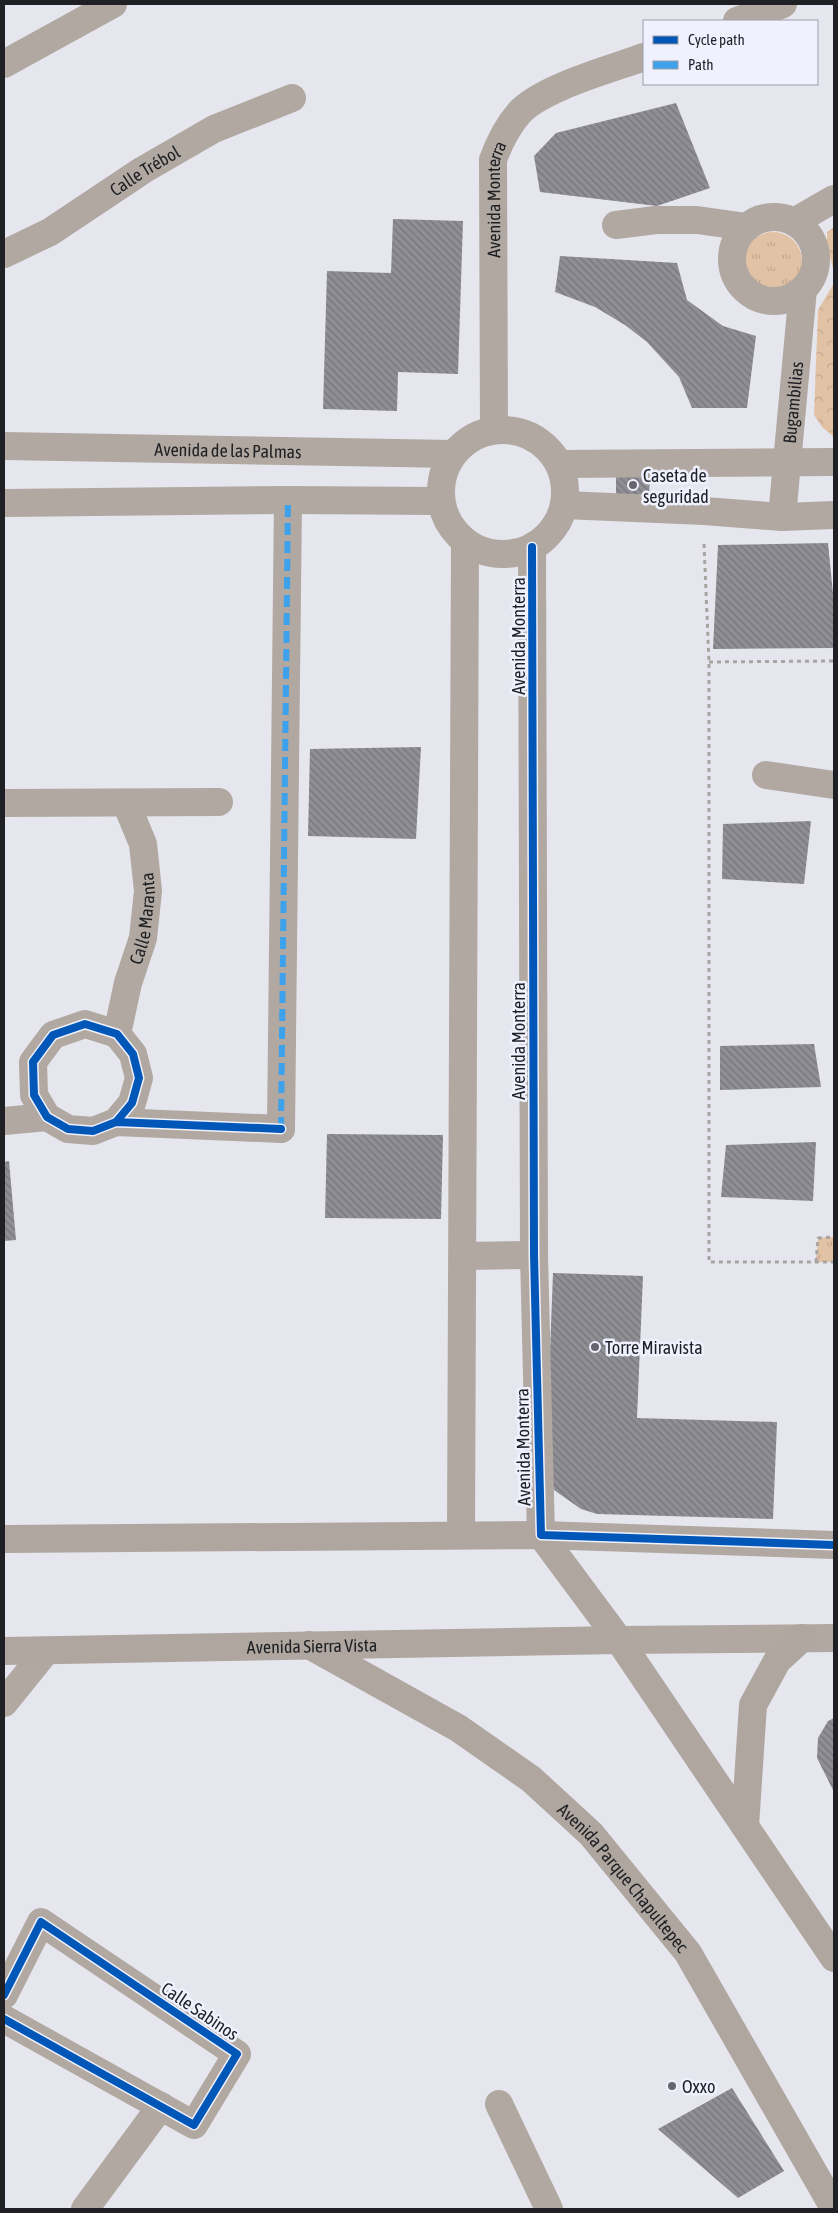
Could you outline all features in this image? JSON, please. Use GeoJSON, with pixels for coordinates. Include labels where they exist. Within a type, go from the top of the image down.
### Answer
{"type":"FeatureCollection","features":[{"type":"Feature","properties":{"kind":"main road"},"geometry":{"type":"LineString","coordinates":[[4,1539],[461,1534],[541,1535],[619,1640],[834,1958]]}},
{"type":"Feature","properties":{"kind":"main road"},"geometry":{"type":"LineString","coordinates":[[745,1826],[753,1705],[777,1661],[802,1638]]}},
{"type":"Feature","properties":{"kind":"main road","name":"Avenida Sierra Vista"},"geometry":{"type":"LineString","coordinates":[[4,1651],[619,1640]]}},
{"type":"Feature","properties":{"kind":"main road","name":"Avenida Parque Chapultepec"},"geometry":{"type":"LineString","coordinates":[[309,1645],[458,1728],[531,1779],[591,1834],[688,1954],[834,2208]]}},
{"type":"Feature","properties":{"kind":"street"},"geometry":{"type":"LineString","coordinates":[[4,64],[113,4]]}},
{"type":"Feature","properties":{"kind":"street"},"geometry":{"type":"LineString","coordinates":[[740,20],[783,4]]}},
{"type":"Feature","properties":{"kind":"street","name":"Avenida Monterra"},"geometry":{"type":"LineString","coordinates":[[494,430],[492,160],[500,140],[520,112],[546,94],[643,56]]}},
{"type":"Feature","properties":{"kind":"street","name":"Calle Trébol"},"geometry":{"type":"LineString","coordinates":[[4,254],[50,232],[143,170],[214,129],[292,98]]}},
{"type":"Feature","properties":{"kind":"street"},"geometry":{"type":"LineString","coordinates":[[794,222],[834,199]]}},
{"type":"Feature","properties":{"kind":"street"},"geometry":{"type":"LineString","coordinates":[[782,217],[794,222],[805,230],[812,240],[816,253],[816,266],[811,278],[803,289],[792,296],[780,300],[767,300],[754,295],[743,287],[736,276],[732,263],[733,250],[739,237],[747,227],[758,220],[782,217]]}},
{"type":"Feature","properties":{"kind":"street"},"geometry":{"type":"LineString","coordinates":[[616,225],[656,220],[697,220],[747,227]]}},
{"type":"Feature","properties":{"kind":"street","name":"Bugambilias"},"geometry":{"type":"LineString","coordinates":[[782,517],[803,289]]}},
{"type":"Feature","properties":{"kind":"street"},"geometry":{"type":"LineString","coordinates":[[494,430],[514,430],[532,437],[548,448],[559,464],[565,484],[564,506],[558,522],[547,536],[532,547],[516,554],[480,551],[465,542],[453,531],[445,517],[440,501],[440,484],[445,468],[453,454],[464,442],[478,434],[494,430]]}},
{"type":"Feature","properties":{"kind":"street","name":"Avenida de las Palmas"},"geometry":{"type":"LineString","coordinates":[[4,446],[453,454]]}},
{"type":"Feature","properties":{"kind":"street"},"geometry":{"type":"LineString","coordinates":[[559,464],[834,462]]}},
{"type":"Feature","properties":{"kind":"street"},"geometry":{"type":"LineString","coordinates":[[4,503],[288,500],[440,501]]}},
{"type":"Feature","properties":{"kind":"street"},"geometry":{"type":"LineString","coordinates":[[116,1122],[132,1103],[138,1078],[132,1054],[117,1034],[85,1024],[53,1035],[33,1062],[34,1095],[47,1117],[68,1129],[93,1131],[116,1122],[281,1129],[288,500]]}},
{"type":"Feature","properties":{"kind":"street"},"geometry":{"type":"LineString","coordinates":[[564,506],[704,511],[782,517],[834,515]]}},
{"type":"Feature","properties":{"kind":"street"},"geometry":{"type":"LineString","coordinates":[[461,1534],[464,1256],[465,542]]}},
{"type":"Feature","properties":{"kind":"street","name":"Avenida Monterra"},"geometry":{"type":"LineString","coordinates":[[532,547],[534,1255],[541,1535]]}},
{"type":"Feature","properties":{"kind":"street"},"geometry":{"type":"LineString","coordinates":[[766,775],[834,785]]}},
{"type":"Feature","properties":{"kind":"street"},"geometry":{"type":"LineString","coordinates":[[4,803],[219,802]]}},
{"type":"Feature","properties":{"kind":"street","name":"Calle Maranta"},"geometry":{"type":"LineString","coordinates":[[117,1034],[128,983],[143,938],[148,891],[143,844],[126,803]]}},
{"type":"Feature","properties":{"kind":"street"},"geometry":{"type":"LineString","coordinates":[[4,1121],[47,1117]]}},
{"type":"Feature","properties":{"kind":"street"},"geometry":{"type":"LineString","coordinates":[[464,1256],[534,1255]]}},
{"type":"Feature","properties":{"kind":"street"},"geometry":{"type":"LineString","coordinates":[[541,1535],[834,1545]]}},
{"type":"Feature","properties":{"kind":"street"},"geometry":{"type":"LineString","coordinates":[[619,1640],[834,1638]]}},
{"type":"Feature","properties":{"kind":"street"},"geometry":{"type":"LineString","coordinates":[[4,1703],[46,1651]]}},
{"type":"Feature","properties":{"kind":"street","name":"Calle Sabinos"},"geometry":{"type":"LineString","coordinates":[[4,1995],[41,1922],[237,2054],[194,2124],[4,2019]]}},
{"type":"Feature","properties":{"kind":"street"},"geometry":{"type":"LineString","coordinates":[[499,2104],[550,2209]]}},
{"type":"Feature","properties":{"kind":"street"},"geometry":{"type":"LineString","coordinates":[[85,2209],[161,2106]]}},
{"type":"Feature","properties":{"kind":"path"},"geometry":{"type":"LineString","coordinates":[[704,511],[709,662],[709,1262],[834,1262]]}},
{"type":"Feature","properties":{"kind":"path"},"geometry":{"type":"LineString","coordinates":[[709,662],[834,661]]}},
{"type":"Feature","properties":{"kind":"path"},"geometry":{"type":"LineString","coordinates":[[816,1262],[818,1238],[834,1236]]}},
{"type":"Feature","properties":{"kind":"green space"},"geometry":{"type":"Polygon","coordinates":[[[834,227],[834,272],[827,245],[827,232],[834,227]]]}},
{"type":"Feature","properties":{"kind":"green space"},"geometry":{"type":"Polygon","coordinates":[[[767,232],[779,232],[794,240],[802,255],[802,267],[794,282],[779,290],[767,290],[752,282],[744,267],[744,255],[752,240],[767,232]]]}},
{"type":"Feature","properties":{"kind":"green space"},"geometry":{"type":"Polygon","coordinates":[[[834,283],[834,437],[822,427],[814,415],[818,310],[834,283]]]}},
{"type":"Feature","properties":{"kind":"green space"},"geometry":{"type":"Polygon","coordinates":[[[834,1237],[834,1262],[816,1262],[818,1238],[834,1237]]]}},
{"type":"Feature","properties":{"kind":"building"},"geometry":{"type":"Polygon","coordinates":[[[676,103],[710,188],[657,206],[540,192],[534,156],[556,133],[676,103]]]}},
{"type":"Feature","properties":{"kind":"building"},"geometry":{"type":"Polygon","coordinates":[[[393,219],[463,221],[458,374],[398,372],[397,411],[323,409],[327,271],[391,273],[393,219]]]}},
{"type":"Feature","properties":{"kind":"building"},"geometry":{"type":"Polygon","coordinates":[[[560,256],[677,263],[687,300],[723,326],[756,336],[747,408],[692,408],[679,377],[647,342],[625,325],[595,307],[555,292],[560,256]]]}},
{"type":"Feature","properties":{"kind":"building","name":"Caseta de seguridad"},"geometry":{"type":"Polygon","coordinates":[[[616,469],[650,469],[649,502],[616,501],[616,469]]]}},
{"type":"Feature","properties":{"kind":"building"},"geometry":{"type":"Polygon","coordinates":[[[828,543],[834,604],[834,648],[713,649],[718,545],[828,543]]]}},
{"type":"Feature","properties":{"kind":"building"},"geometry":{"type":"Polygon","coordinates":[[[421,747],[416,839],[308,836],[310,749],[421,747]]]}},
{"type":"Feature","properties":{"kind":"building"},"geometry":{"type":"Polygon","coordinates":[[[811,821],[804,884],[722,879],[723,824],[811,821]]]}},
{"type":"Feature","properties":{"kind":"building"},"geometry":{"type":"Polygon","coordinates":[[[814,1044],[821,1087],[720,1090],[720,1046],[814,1044]]]}},
{"type":"Feature","properties":{"kind":"building"},"geometry":{"type":"Polygon","coordinates":[[[327,1134],[443,1135],[441,1219],[325,1218],[327,1134]]]}},
{"type":"Feature","properties":{"kind":"building"},"geometry":{"type":"Polygon","coordinates":[[[816,1142],[813,1201],[721,1197],[726,1145],[816,1142]]]}},
{"type":"Feature","properties":{"kind":"building"},"geometry":{"type":"Polygon","coordinates":[[[9,1161],[16,1240],[4,1241],[4,1162],[9,1161]]]}},
{"type":"Feature","properties":{"kind":"building","name":"Torre Miravista"},"geometry":{"type":"Polygon","coordinates":[[[553,1273],[643,1276],[637,1418],[777,1422],[773,1519],[597,1514],[581,1509],[554,1490],[546,1456],[553,1273]]]}},
{"type":"Feature","properties":{"kind":"building"},"geometry":{"type":"Polygon","coordinates":[[[834,1718],[834,1792],[817,1758],[818,1738],[828,1721],[834,1718]]]}},
{"type":"Feature","properties":{"kind":"building"},"geometry":{"type":"Polygon","coordinates":[[[732,2088],[784,2171],[738,2198],[658,2129],[732,2088]]]}},
{"type":"Feature","properties":{"kind":"marked path"},"geometry":{"type":"LineString","coordinates":[[281,1129],[288,500]]}},
{"type":"Feature","properties":{"kind":"cycle path"},"geometry":{"type":"LineString","coordinates":[[532,547],[534,1255],[541,1535],[834,1545]]}},
{"type":"Feature","properties":{"kind":"cycle path"},"geometry":{"type":"LineString","coordinates":[[116,1122],[132,1103],[139,1078],[133,1054],[117,1034],[85,1024],[53,1035],[33,1062],[34,1095],[47,1117],[68,1129],[93,1131],[116,1122],[281,1129]]}},
{"type":"Feature","properties":{"kind":"cycle path"},"geometry":{"type":"LineString","coordinates":[[4,1995],[41,1922],[237,2054],[194,2125],[4,2019]]}},
{"type":"Feature","properties":{"kind":"place","name":"Caseta de seguridad"},"geometry":{"type":"Point","coordinates":[633,485]}},
{"type":"Feature","properties":{"kind":"place","name":"Torre Miravista"},"geometry":{"type":"Point","coordinates":[595,1347]}},
{"type":"Feature","properties":{"kind":"place","name":"Oxxo"},"geometry":{"type":"Point","coordinates":[672,2086]}}]}
